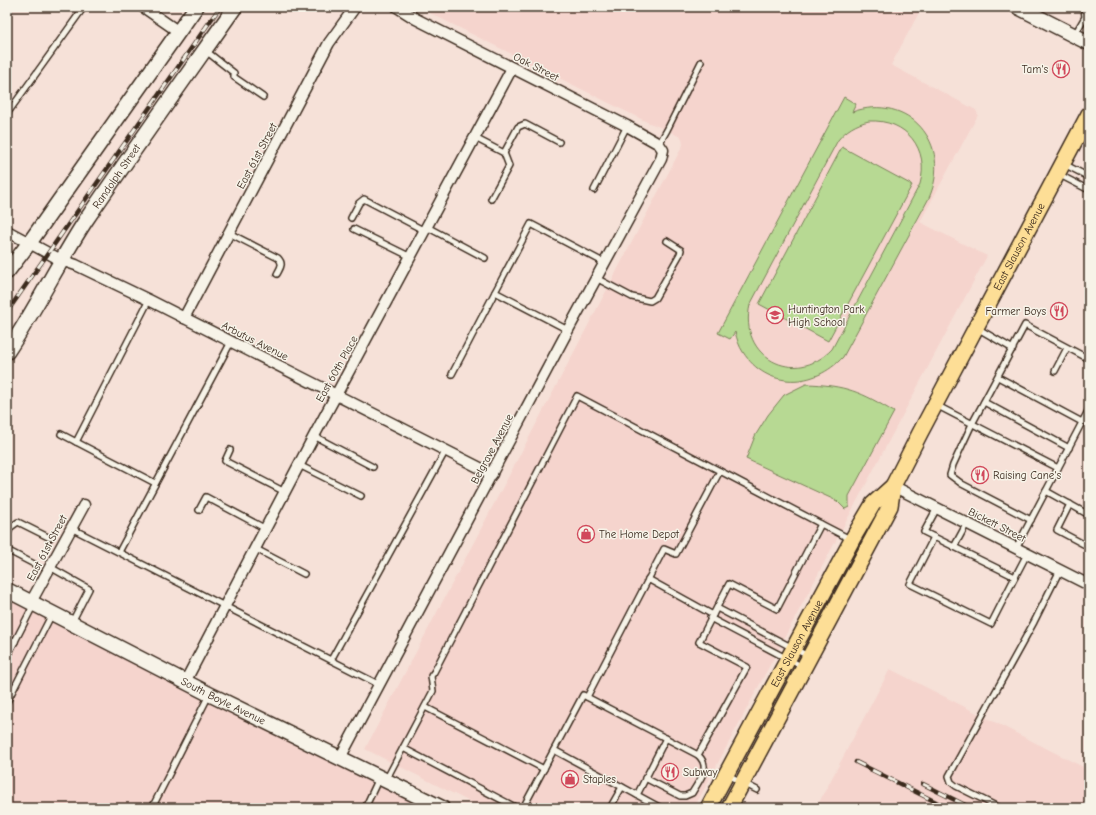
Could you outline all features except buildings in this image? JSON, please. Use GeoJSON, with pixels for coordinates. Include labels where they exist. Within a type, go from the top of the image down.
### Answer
{"type":"FeatureCollection","features":[{"type":"Feature","properties":{"kind":"main road","name":"East Slauson Avenue"},"geometry":{"type":"LineString","coordinates":[[729,808],[890,506],[893,486],[1089,114]]}},
{"type":"Feature","properties":{"kind":"main road","name":"East Slauson Avenue"},"geometry":{"type":"LineString","coordinates":[[708,808],[852,540],[873,504],[893,486]]}},
{"type":"Feature","properties":{"kind":"street"},"geometry":{"type":"LineString","coordinates":[[143,7],[179,32]]}},
{"type":"Feature","properties":{"kind":"street"},"geometry":{"type":"LineString","coordinates":[[7,272],[30,242],[196,7]]}},
{"type":"Feature","properties":{"kind":"street","name":"Randolph Street"},"geometry":{"type":"LineString","coordinates":[[7,352],[26,324],[86,220],[235,7]]}},
{"type":"Feature","properties":{"kind":"street","name":"East 61st Street"},"geometry":{"type":"LineString","coordinates":[[184,318],[329,43],[355,7]]}},
{"type":"Feature","properties":{"kind":"street","name":"Oak Street"},"geometry":{"type":"LineString","coordinates":[[396,7],[416,19],[627,126],[661,147]]}},
{"type":"Feature","properties":{"kind":"street"},"geometry":{"type":"LineString","coordinates":[[1018,7],[1089,43]]}},
{"type":"Feature","properties":{"kind":"street","name":"East 60th Place"},"geometry":{"type":"LineString","coordinates":[[185,682],[314,436],[512,68]]}},
{"type":"Feature","properties":{"kind":"street","name":"Belgrave Avenue"},"geometry":{"type":"LineString","coordinates":[[340,758],[568,330],[661,159],[661,147]]}},
{"type":"Feature","properties":{"kind":"street","name":"Arbutus Avenue"},"geometry":{"type":"LineString","coordinates":[[7,231],[62,260],[76,265],[149,300],[492,474]]}},
{"type":"Feature","properties":{"kind":"street","name":"Bickett Street"},"geometry":{"type":"LineString","coordinates":[[893,486],[1089,585]]}},
{"type":"Feature","properties":{"kind":"street","name":"East 61st Street"},"geometry":{"type":"LineString","coordinates":[[33,603],[50,567],[84,505]]}},
{"type":"Feature","properties":{"kind":"street","name":"South Boyle Avenue"},"geometry":{"type":"LineString","coordinates":[[7,590],[185,682],[442,808]]}},
{"type":"Feature","properties":{"kind":"lane"},"geometry":{"type":"LineString","coordinates":[[7,114],[84,7]]}},
{"type":"Feature","properties":{"kind":"lane"},"geometry":{"type":"LineString","coordinates":[[1074,35],[1087,17],[1084,7]]}},
{"type":"Feature","properties":{"kind":"lane"},"geometry":{"type":"LineString","coordinates":[[205,50],[234,73],[234,77],[263,97]]}},
{"type":"Feature","properties":{"kind":"lane"},"geometry":{"type":"LineString","coordinates":[[661,147],[667,130],[701,62]]}},
{"type":"Feature","properties":{"kind":"lane"},"geometry":{"type":"LineString","coordinates":[[504,153],[518,127],[525,124],[559,142]]}},
{"type":"Feature","properties":{"kind":"lane"},"geometry":{"type":"LineString","coordinates":[[594,190],[627,126]]}},
{"type":"Feature","properties":{"kind":"lane"},"geometry":{"type":"LineString","coordinates":[[475,138],[504,153],[509,166],[491,199]]}},
{"type":"Feature","properties":{"kind":"lane"},"geometry":{"type":"LineString","coordinates":[[1060,168],[1089,177]]}},
{"type":"Feature","properties":{"kind":"lane"},"geometry":{"type":"LineString","coordinates":[[1060,168],[1089,190]]}},
{"type":"Feature","properties":{"kind":"lane"},"geometry":{"type":"LineString","coordinates":[[352,218],[359,203],[364,200],[485,258]]}},
{"type":"Feature","properties":{"kind":"lane"},"geometry":{"type":"LineString","coordinates":[[452,374],[531,224],[605,263]]}},
{"type":"Feature","properties":{"kind":"lane"},"geometry":{"type":"LineString","coordinates":[[354,229],[411,257]]}},
{"type":"Feature","properties":{"kind":"lane"},"geometry":{"type":"LineString","coordinates":[[229,233],[278,258],[282,264],[277,274]]}},
{"type":"Feature","properties":{"kind":"lane"},"geometry":{"type":"LineString","coordinates":[[596,278],[637,299],[650,301],[655,298],[680,254],[681,250],[666,241]]}},
{"type":"Feature","properties":{"kind":"lane"},"geometry":{"type":"LineString","coordinates":[[495,292],[568,330]]}},
{"type":"Feature","properties":{"kind":"lane"},"geometry":{"type":"LineString","coordinates":[[76,442],[149,300]]}},
{"type":"Feature","properties":{"kind":"lane"},"geometry":{"type":"LineString","coordinates":[[1031,520],[962,484],[950,475],[953,464],[972,424],[1025,325],[1089,359]]}},
{"type":"Feature","properties":{"kind":"lane"},"geometry":{"type":"LineString","coordinates":[[976,327],[1013,348]]}},
{"type":"Feature","properties":{"kind":"lane"},"geometry":{"type":"LineString","coordinates":[[118,552],[231,342]]}},
{"type":"Feature","properties":{"kind":"lane"},"geometry":{"type":"LineString","coordinates":[[1055,371],[1067,348]]}},
{"type":"Feature","properties":{"kind":"lane"},"geometry":{"type":"LineString","coordinates":[[998,377],[1082,422]]}},
{"type":"Feature","properties":{"kind":"lane"},"geometry":{"type":"LineString","coordinates":[[365,808],[403,748],[425,707],[433,691],[431,676],[577,396],[852,540]]}},
{"type":"Feature","properties":{"kind":"lane"},"geometry":{"type":"LineString","coordinates":[[984,402],[1069,448]]}},
{"type":"Feature","properties":{"kind":"lane"},"geometry":{"type":"LineString","coordinates":[[935,405],[1058,468]]}},
{"type":"Feature","properties":{"kind":"lane"},"geometry":{"type":"LineString","coordinates":[[1016,548],[1089,409]]}},
{"type":"Feature","properties":{"kind":"lane"},"geometry":{"type":"LineString","coordinates":[[61,434],[156,483]]}},
{"type":"Feature","properties":{"kind":"lane"},"geometry":{"type":"LineString","coordinates":[[314,436],[373,467]]}},
{"type":"Feature","properties":{"kind":"lane"},"geometry":{"type":"LineString","coordinates":[[230,450],[225,461],[285,492]]}},
{"type":"Feature","properties":{"kind":"lane"},"geometry":{"type":"LineString","coordinates":[[331,660],[446,450]]}},
{"type":"Feature","properties":{"kind":"lane"},"geometry":{"type":"LineString","coordinates":[[299,465],[361,496]]}},
{"type":"Feature","properties":{"kind":"lane"},"geometry":{"type":"LineString","coordinates":[[587,697],[664,548],[676,554],[720,471]]}},
{"type":"Feature","properties":{"kind":"lane"},"geometry":{"type":"LineString","coordinates":[[1046,491],[1089,515]]}},
{"type":"Feature","properties":{"kind":"lane"},"geometry":{"type":"LineString","coordinates":[[199,510],[206,497],[266,530]]}},
{"type":"Feature","properties":{"kind":"lane"},"geometry":{"type":"LineString","coordinates":[[1070,504],[1057,530],[1089,547]]}},
{"type":"Feature","properties":{"kind":"lane"},"geometry":{"type":"LineString","coordinates":[[937,508],[924,532],[1015,577]]}},
{"type":"Feature","properties":{"kind":"lane"},"geometry":{"type":"LineString","coordinates":[[7,535],[11,527],[18,522],[50,538]]}},
{"type":"Feature","properties":{"kind":"lane"},"geometry":{"type":"LineString","coordinates":[[954,547],[967,523]]}},
{"type":"Feature","properties":{"kind":"lane"},"geometry":{"type":"LineString","coordinates":[[698,755],[747,667],[699,642],[729,584],[777,609],[821,524]]}},
{"type":"Feature","properties":{"kind":"lane"},"geometry":{"type":"LineString","coordinates":[[71,528],[380,685]]}},
{"type":"Feature","properties":{"kind":"lane"},"geometry":{"type":"LineString","coordinates":[[934,537],[910,584],[991,624],[1027,554]]}},
{"type":"Feature","properties":{"kind":"lane"},"geometry":{"type":"LineString","coordinates":[[256,549],[304,574]]}},
{"type":"Feature","properties":{"kind":"lane"},"geometry":{"type":"LineString","coordinates":[[7,550],[34,564]]}},
{"type":"Feature","properties":{"kind":"lane"},"geometry":{"type":"LineString","coordinates":[[50,567],[89,589],[72,623]]}},
{"type":"Feature","properties":{"kind":"lane"},"geometry":{"type":"LineString","coordinates":[[1000,808],[956,786],[951,782],[949,776],[1034,622],[1060,570]]}},
{"type":"Feature","properties":{"kind":"lane"},"geometry":{"type":"LineString","coordinates":[[648,580],[712,616],[806,662]]}},
{"type":"Feature","properties":{"kind":"lane"},"geometry":{"type":"LineString","coordinates":[[7,658],[33,603]]}},
{"type":"Feature","properties":{"kind":"lane"},"geometry":{"type":"LineString","coordinates":[[717,608],[806,662]]}},
{"type":"Feature","properties":{"kind":"lane"},"geometry":{"type":"LineString","coordinates":[[7,702],[52,613]]}},
{"type":"Feature","properties":{"kind":"lane"},"geometry":{"type":"LineString","coordinates":[[7,637],[15,642]]}},
{"type":"Feature","properties":{"kind":"lane"},"geometry":{"type":"LineString","coordinates":[[152,808],[209,694]]}},
{"type":"Feature","properties":{"kind":"lane"},"geometry":{"type":"LineString","coordinates":[[523,808],[584,695],[698,755],[704,761],[705,769],[692,793],[689,795],[680,796],[645,778]]}},
{"type":"Feature","properties":{"kind":"lane"},"geometry":{"type":"LineString","coordinates":[[425,707],[544,769]]}},
{"type":"Feature","properties":{"kind":"lane"},"geometry":{"type":"LineString","coordinates":[[636,795],[666,738]]}},
{"type":"Feature","properties":{"kind":"lane"},"geometry":{"type":"LineString","coordinates":[[403,748],[518,808]]}},
{"type":"Feature","properties":{"kind":"lane"},"geometry":{"type":"LineString","coordinates":[[554,750],[661,808]]}},
{"type":"Feature","properties":{"kind":"lane"},"geometry":{"type":"LineString","coordinates":[[727,775],[757,790]]}},
{"type":"Feature","properties":{"kind":"lane"},"geometry":{"type":"LineString","coordinates":[[610,808],[622,787]]}},
{"type":"Feature","properties":{"kind":"shaded area"},"geometry":{"type":"Polygon","coordinates":[[[418,7],[922,7],[891,65],[976,110],[978,115],[920,222],[987,256],[694,808],[482,808],[365,749],[683,145],[682,138],[667,130],[647,122],[418,7]]]}},
{"type":"Feature","properties":{"kind":"shaded area"},"geometry":{"type":"Polygon","coordinates":[[[7,590],[438,808],[7,808],[7,590]]]}},
{"type":"Feature","properties":{"kind":"shaded area"},"geometry":{"type":"Polygon","coordinates":[[[890,669],[1089,770],[1089,808],[816,808],[890,669]]]}},
{"type":"Feature","properties":{"kind":"green space"},"geometry":{"type":"Polygon","coordinates":[[[844,97],[856,104],[852,112],[873,108],[891,109],[908,116],[921,127],[930,142],[935,159],[935,178],[929,198],[843,357],[832,367],[819,375],[805,379],[792,380],[778,378],[765,373],[753,364],[742,350],[735,332],[730,339],[718,333],[844,97]],[[869,121],[860,124],[848,130],[838,140],[750,305],[749,323],[753,339],[761,352],[773,361],[787,366],[802,366],[817,360],[832,349],[920,184],[922,171],[918,148],[904,131],[894,125],[869,121]]]}},
{"type":"Feature","properties":{"kind":"green space"},"geometry":{"type":"Polygon","coordinates":[[[842,147],[912,185],[828,341],[759,304],[842,147]]]}},
{"type":"Feature","properties":{"kind":"green space"},"geometry":{"type":"Polygon","coordinates":[[[806,384],[832,386],[853,391],[872,399],[894,412],[849,496],[849,507],[845,509],[837,501],[746,459],[755,436],[768,415],[784,395],[806,384]]]}},
{"type":"Feature","properties":{"kind":"railway"},"geometry":{"type":"LineString","coordinates":[[7,312],[220,7]]}},
{"type":"Feature","properties":{"kind":"railway"},"geometry":{"type":"LineString","coordinates":[[856,762],[948,808]]}},
{"type":"Feature","properties":{"kind":"railway"},"geometry":{"type":"LineString","coordinates":[[923,784],[971,808]]}},
{"type":"Feature","properties":{"kind":"place","name":"Tam's"},"geometry":{"type":"Point","coordinates":[1061,69]}},
{"type":"Feature","properties":{"kind":"place","name":"Farmer Boys"},"geometry":{"type":"Point","coordinates":[1059,311]}},
{"type":"Feature","properties":{"kind":"place","name":"Huntington Park High School"},"geometry":{"type":"Point","coordinates":[775,315]}},
{"type":"Feature","properties":{"kind":"place","name":"Raising Cane's"},"geometry":{"type":"Point","coordinates":[980,475]}},
{"type":"Feature","properties":{"kind":"place","name":"The Home Depot"},"geometry":{"type":"Point","coordinates":[586,534]}},
{"type":"Feature","properties":{"kind":"place","name":"Subway"},"geometry":{"type":"Point","coordinates":[670,772]}},
{"type":"Feature","properties":{"kind":"place","name":"Staples"},"geometry":{"type":"Point","coordinates":[570,779]}}]}
